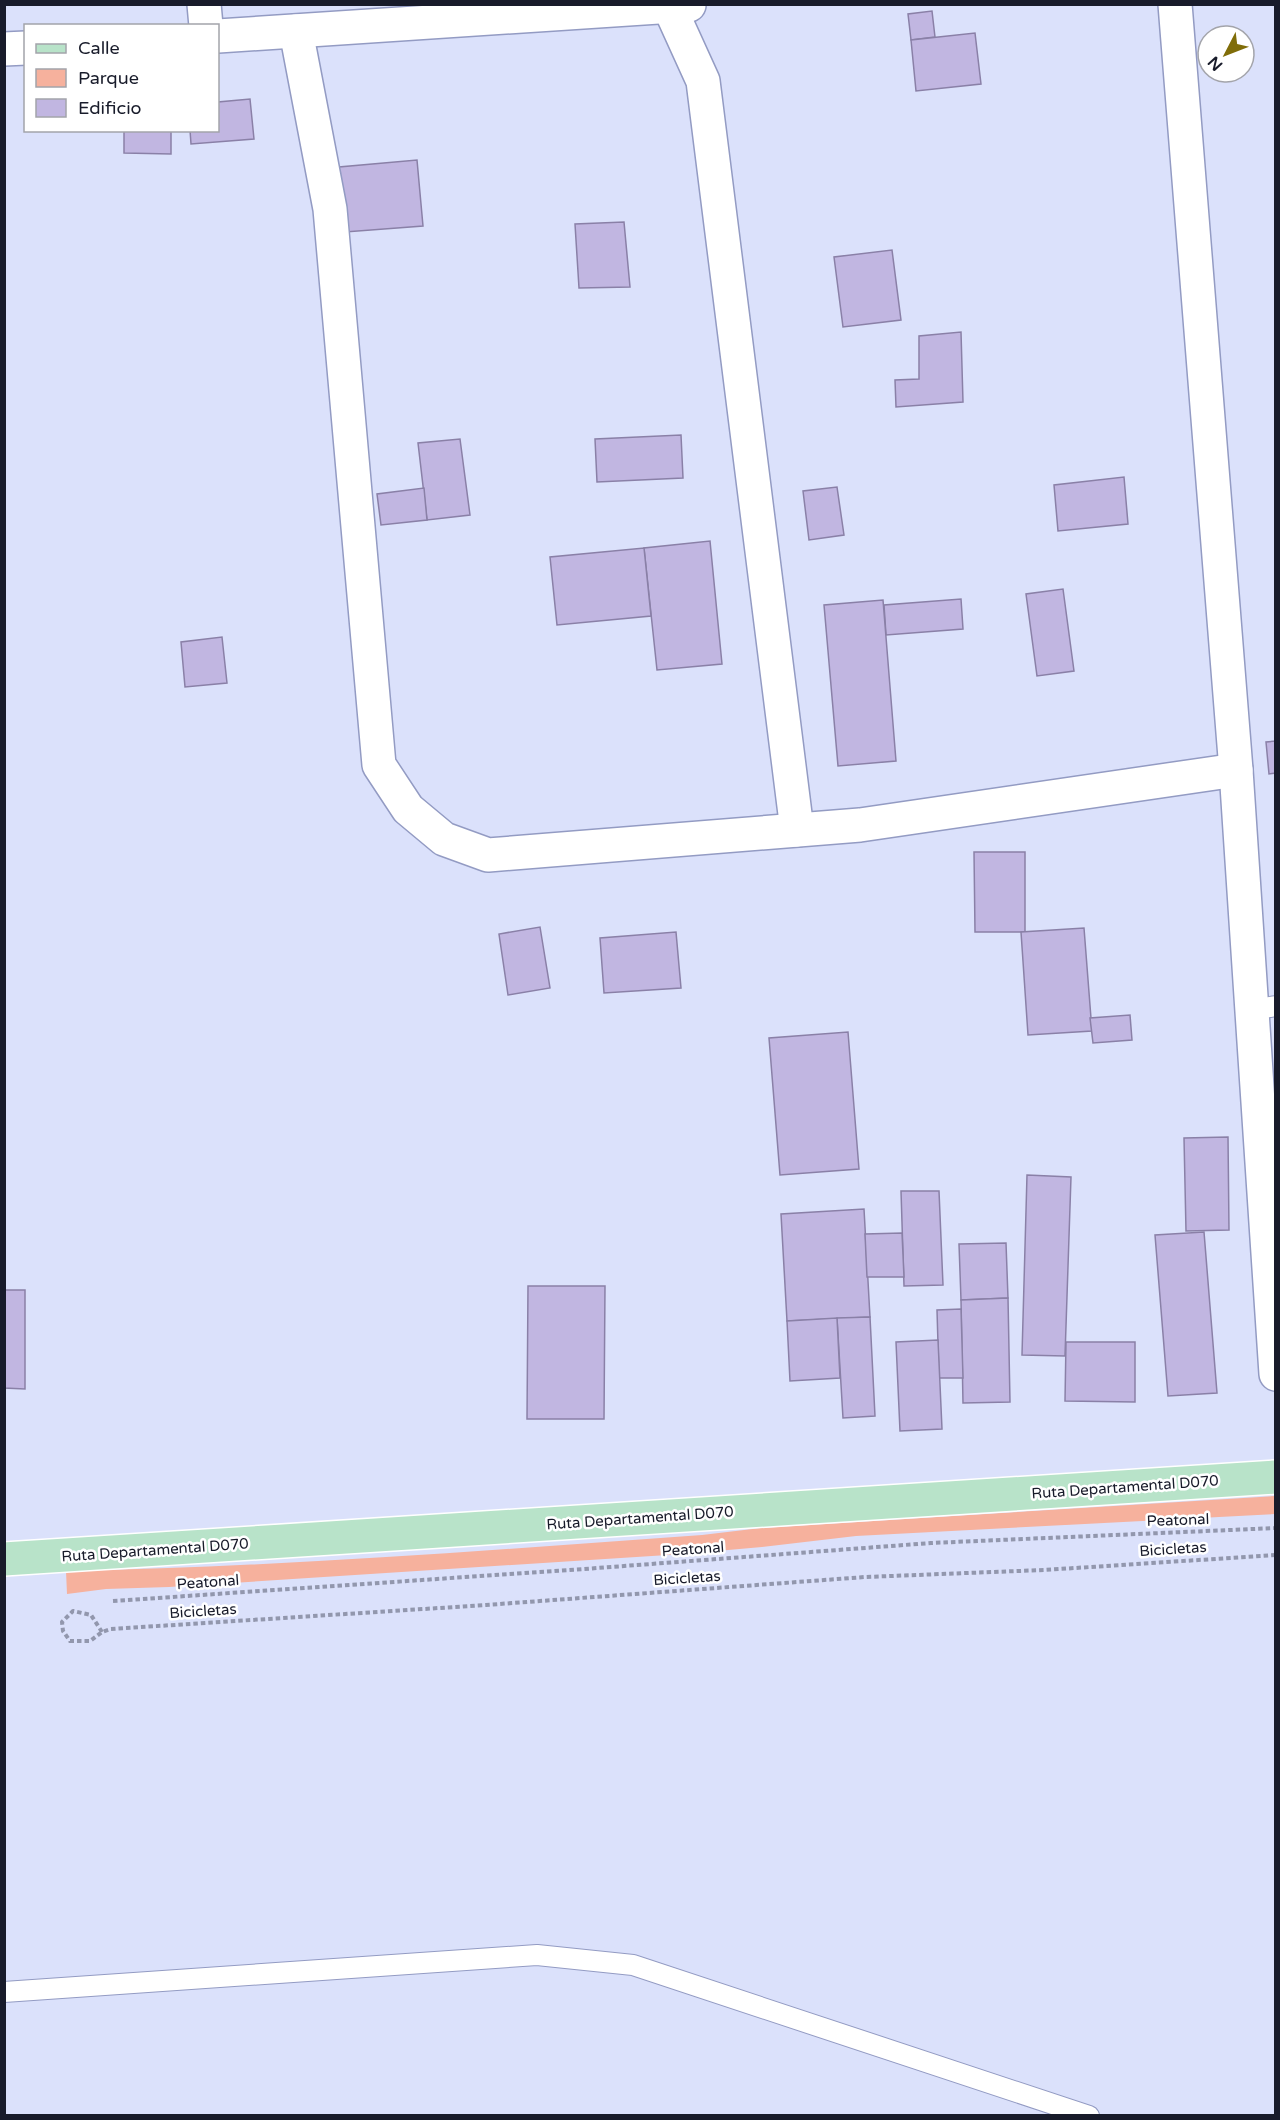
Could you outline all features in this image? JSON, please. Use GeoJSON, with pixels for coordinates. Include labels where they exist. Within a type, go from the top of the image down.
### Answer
{"type":"FeatureCollection","features":[{"type":"Feature","properties":{"kind":"main road","name":"Ruta Departamental D070"},"geometry":{"type":"LineString","coordinates":[[4,1559],[1275,1477]]}},
{"type":"Feature","properties":{"kind":"street"},"geometry":{"type":"LineString","coordinates":[[204,4],[206,24]]}},
{"type":"Feature","properties":{"kind":"street"},"geometry":{"type":"LineString","coordinates":[[1175,4],[1236,770],[1264,1008],[1275,1374]]}},
{"type":"Feature","properties":{"kind":"street"},"geometry":{"type":"LineString","coordinates":[[219,36],[676,6],[703,81],[798,830]]}},
{"type":"Feature","properties":{"kind":"street"},"geometry":{"type":"LineString","coordinates":[[296,31],[330,209],[379,765],[408,809],[444,839],[488,855],[860,825],[1236,770]]}},
{"type":"Feature","properties":{"kind":"street"},"geometry":{"type":"LineString","coordinates":[[4,49],[24,48]]}},
{"type":"Feature","properties":{"kind":"lane"},"geometry":{"type":"LineString","coordinates":[[4,1992],[537,1955],[633,1965],[1089,2115]]}},
{"type":"Feature","properties":{"kind":"path","name":"Peatonal"},"geometry":{"type":"LineString","coordinates":[[113,1601],[931,1543],[1275,1528]]}},
{"type":"Feature","properties":{"kind":"path","name":"Bicicletas"},"geometry":{"type":"LineString","coordinates":[[102,1632],[91,1615],[73,1611],[62,1622],[63,1631],[70,1641],[90,1641],[102,1632],[111,1629],[486,1605],[865,1577],[1044,1570],[1275,1555]]}},
{"type":"Feature","properties":{"kind":"green space"},"geometry":{"type":"Polygon","coordinates":[[[1275,1496],[1275,1514],[856,1536],[683,1554],[169,1587],[106,1589],[67,1594],[66,1571],[226,1566],[385,1557],[702,1535],[761,1528],[1275,1496]]]}},
{"type":"Feature","properties":{"kind":"building"},"geometry":{"type":"Polygon","coordinates":[[[932,11],[935,37],[911,40],[908,14],[932,11]]]}},
{"type":"Feature","properties":{"kind":"building"},"geometry":{"type":"Polygon","coordinates":[[[975,33],[981,84],[916,91],[911,40],[975,33]]]}},
{"type":"Feature","properties":{"kind":"building"},"geometry":{"type":"Polygon","coordinates":[[[250,99],[254,139],[191,144],[190,132],[219,132],[219,102],[250,99]]]}},
{"type":"Feature","properties":{"kind":"building"},"geometry":{"type":"Polygon","coordinates":[[[124,132],[171,132],[171,154],[124,153],[124,132]]]}},
{"type":"Feature","properties":{"kind":"building"},"geometry":{"type":"Polygon","coordinates":[[[417,160],[423,226],[345,232],[339,167],[417,160]]]}},
{"type":"Feature","properties":{"kind":"building"},"geometry":{"type":"Polygon","coordinates":[[[624,222],[630,287],[579,288],[575,224],[624,222]]]}},
{"type":"Feature","properties":{"kind":"building"},"geometry":{"type":"Polygon","coordinates":[[[892,250],[901,320],[843,327],[834,257],[892,250]]]}},
{"type":"Feature","properties":{"kind":"building"},"geometry":{"type":"Polygon","coordinates":[[[961,332],[963,402],[896,407],[895,380],[919,379],[919,336],[961,332]]]}},
{"type":"Feature","properties":{"kind":"building"},"geometry":{"type":"Polygon","coordinates":[[[681,435],[683,478],[597,482],[595,439],[681,435]]]}},
{"type":"Feature","properties":{"kind":"building"},"geometry":{"type":"Polygon","coordinates":[[[460,439],[470,515],[427,520],[418,443],[460,439]]]}},
{"type":"Feature","properties":{"kind":"building"},"geometry":{"type":"Polygon","coordinates":[[[1124,477],[1128,524],[1058,531],[1054,485],[1124,477]]]}},
{"type":"Feature","properties":{"kind":"building"},"geometry":{"type":"Polygon","coordinates":[[[837,487],[844,535],[809,540],[803,491],[837,487]]]}},
{"type":"Feature","properties":{"kind":"building"},"geometry":{"type":"Polygon","coordinates":[[[424,488],[427,520],[381,525],[377,494],[424,488]]]}},
{"type":"Feature","properties":{"kind":"building"},"geometry":{"type":"Polygon","coordinates":[[[710,541],[722,664],[657,670],[644,548],[710,541]]]}},
{"type":"Feature","properties":{"kind":"building"},"geometry":{"type":"Polygon","coordinates":[[[644,548],[651,616],[557,625],[550,557],[644,548]]]}},
{"type":"Feature","properties":{"kind":"building"},"geometry":{"type":"Polygon","coordinates":[[[1063,589],[1074,671],[1037,676],[1026,594],[1063,589]]]}},
{"type":"Feature","properties":{"kind":"building"},"geometry":{"type":"Polygon","coordinates":[[[961,599],[963,629],[886,635],[884,605],[961,599]]]}},
{"type":"Feature","properties":{"kind":"building"},"geometry":{"type":"Polygon","coordinates":[[[883,600],[896,761],[838,766],[824,605],[883,600]]]}},
{"type":"Feature","properties":{"kind":"building"},"geometry":{"type":"Polygon","coordinates":[[[222,637],[227,683],[185,687],[181,642],[222,637]]]}},
{"type":"Feature","properties":{"kind":"building"},"geometry":{"type":"Polygon","coordinates":[[[1276,741],[1276,773],[1269,774],[1266,742],[1276,741]]]}},
{"type":"Feature","properties":{"kind":"building"},"geometry":{"type":"Polygon","coordinates":[[[974,852],[1025,852],[1025,932],[975,932],[974,852]]]}},
{"type":"Feature","properties":{"kind":"building"},"geometry":{"type":"Polygon","coordinates":[[[540,927],[550,988],[508,995],[499,934],[540,927]]]}},
{"type":"Feature","properties":{"kind":"building"},"geometry":{"type":"Polygon","coordinates":[[[1084,928],[1092,1031],[1028,1035],[1021,932],[1084,928]]]}},
{"type":"Feature","properties":{"kind":"building"},"geometry":{"type":"Polygon","coordinates":[[[676,932],[681,988],[604,993],[600,938],[676,932]]]}},
{"type":"Feature","properties":{"kind":"building"},"geometry":{"type":"Polygon","coordinates":[[[1130,1015],[1132,1040],[1093,1043],[1090,1018],[1130,1015]]]}},
{"type":"Feature","properties":{"kind":"building"},"geometry":{"type":"Polygon","coordinates":[[[848,1032],[859,1169],[780,1175],[769,1038],[848,1032]]]}},
{"type":"Feature","properties":{"kind":"building"},"geometry":{"type":"Polygon","coordinates":[[[1228,1137],[1229,1230],[1186,1231],[1184,1138],[1228,1137]]]}},
{"type":"Feature","properties":{"kind":"building"},"geometry":{"type":"Polygon","coordinates":[[[1027,1175],[1071,1177],[1065,1356],[1022,1355],[1027,1175]]]}},
{"type":"Feature","properties":{"kind":"building"},"geometry":{"type":"Polygon","coordinates":[[[901,1191],[939,1191],[943,1285],[904,1286],[901,1191]]]}},
{"type":"Feature","properties":{"kind":"building"},"geometry":{"type":"Polygon","coordinates":[[[864,1209],[870,1317],[787,1321],[781,1214],[864,1209]]]}},
{"type":"Feature","properties":{"kind":"building"},"geometry":{"type":"Polygon","coordinates":[[[1204,1232],[1217,1393],[1168,1396],[1155,1235],[1204,1232]]]}},
{"type":"Feature","properties":{"kind":"building"},"geometry":{"type":"Polygon","coordinates":[[[902,1233],[904,1277],[867,1277],[865,1234],[902,1233]]]}},
{"type":"Feature","properties":{"kind":"building"},"geometry":{"type":"Polygon","coordinates":[[[1006,1243],[1008,1298],[961,1300],[959,1244],[1006,1243]]]}},
{"type":"Feature","properties":{"kind":"building"},"geometry":{"type":"Polygon","coordinates":[[[528,1286],[605,1286],[604,1419],[527,1419],[528,1286]]]}},
{"type":"Feature","properties":{"kind":"building"},"geometry":{"type":"Polygon","coordinates":[[[4,1290],[25,1290],[25,1389],[4,1388],[4,1290]]]}},
{"type":"Feature","properties":{"kind":"building"},"geometry":{"type":"Polygon","coordinates":[[[1008,1298],[1010,1402],[963,1403],[961,1300],[1008,1298]]]}},
{"type":"Feature","properties":{"kind":"building"},"geometry":{"type":"Polygon","coordinates":[[[961,1309],[963,1378],[939,1378],[937,1310],[961,1309]]]}},
{"type":"Feature","properties":{"kind":"building"},"geometry":{"type":"Polygon","coordinates":[[[870,1317],[875,1416],[843,1418],[837,1318],[870,1317]]]}},
{"type":"Feature","properties":{"kind":"building"},"geometry":{"type":"Polygon","coordinates":[[[837,1318],[840,1378],[790,1381],[787,1321],[837,1318]]]}},
{"type":"Feature","properties":{"kind":"building"},"geometry":{"type":"Polygon","coordinates":[[[938,1340],[942,1429],[900,1431],[896,1342],[938,1340]]]}},
{"type":"Feature","properties":{"kind":"building"},"geometry":{"type":"Polygon","coordinates":[[[1066,1342],[1135,1342],[1135,1402],[1065,1401],[1066,1342]]]}}]}
